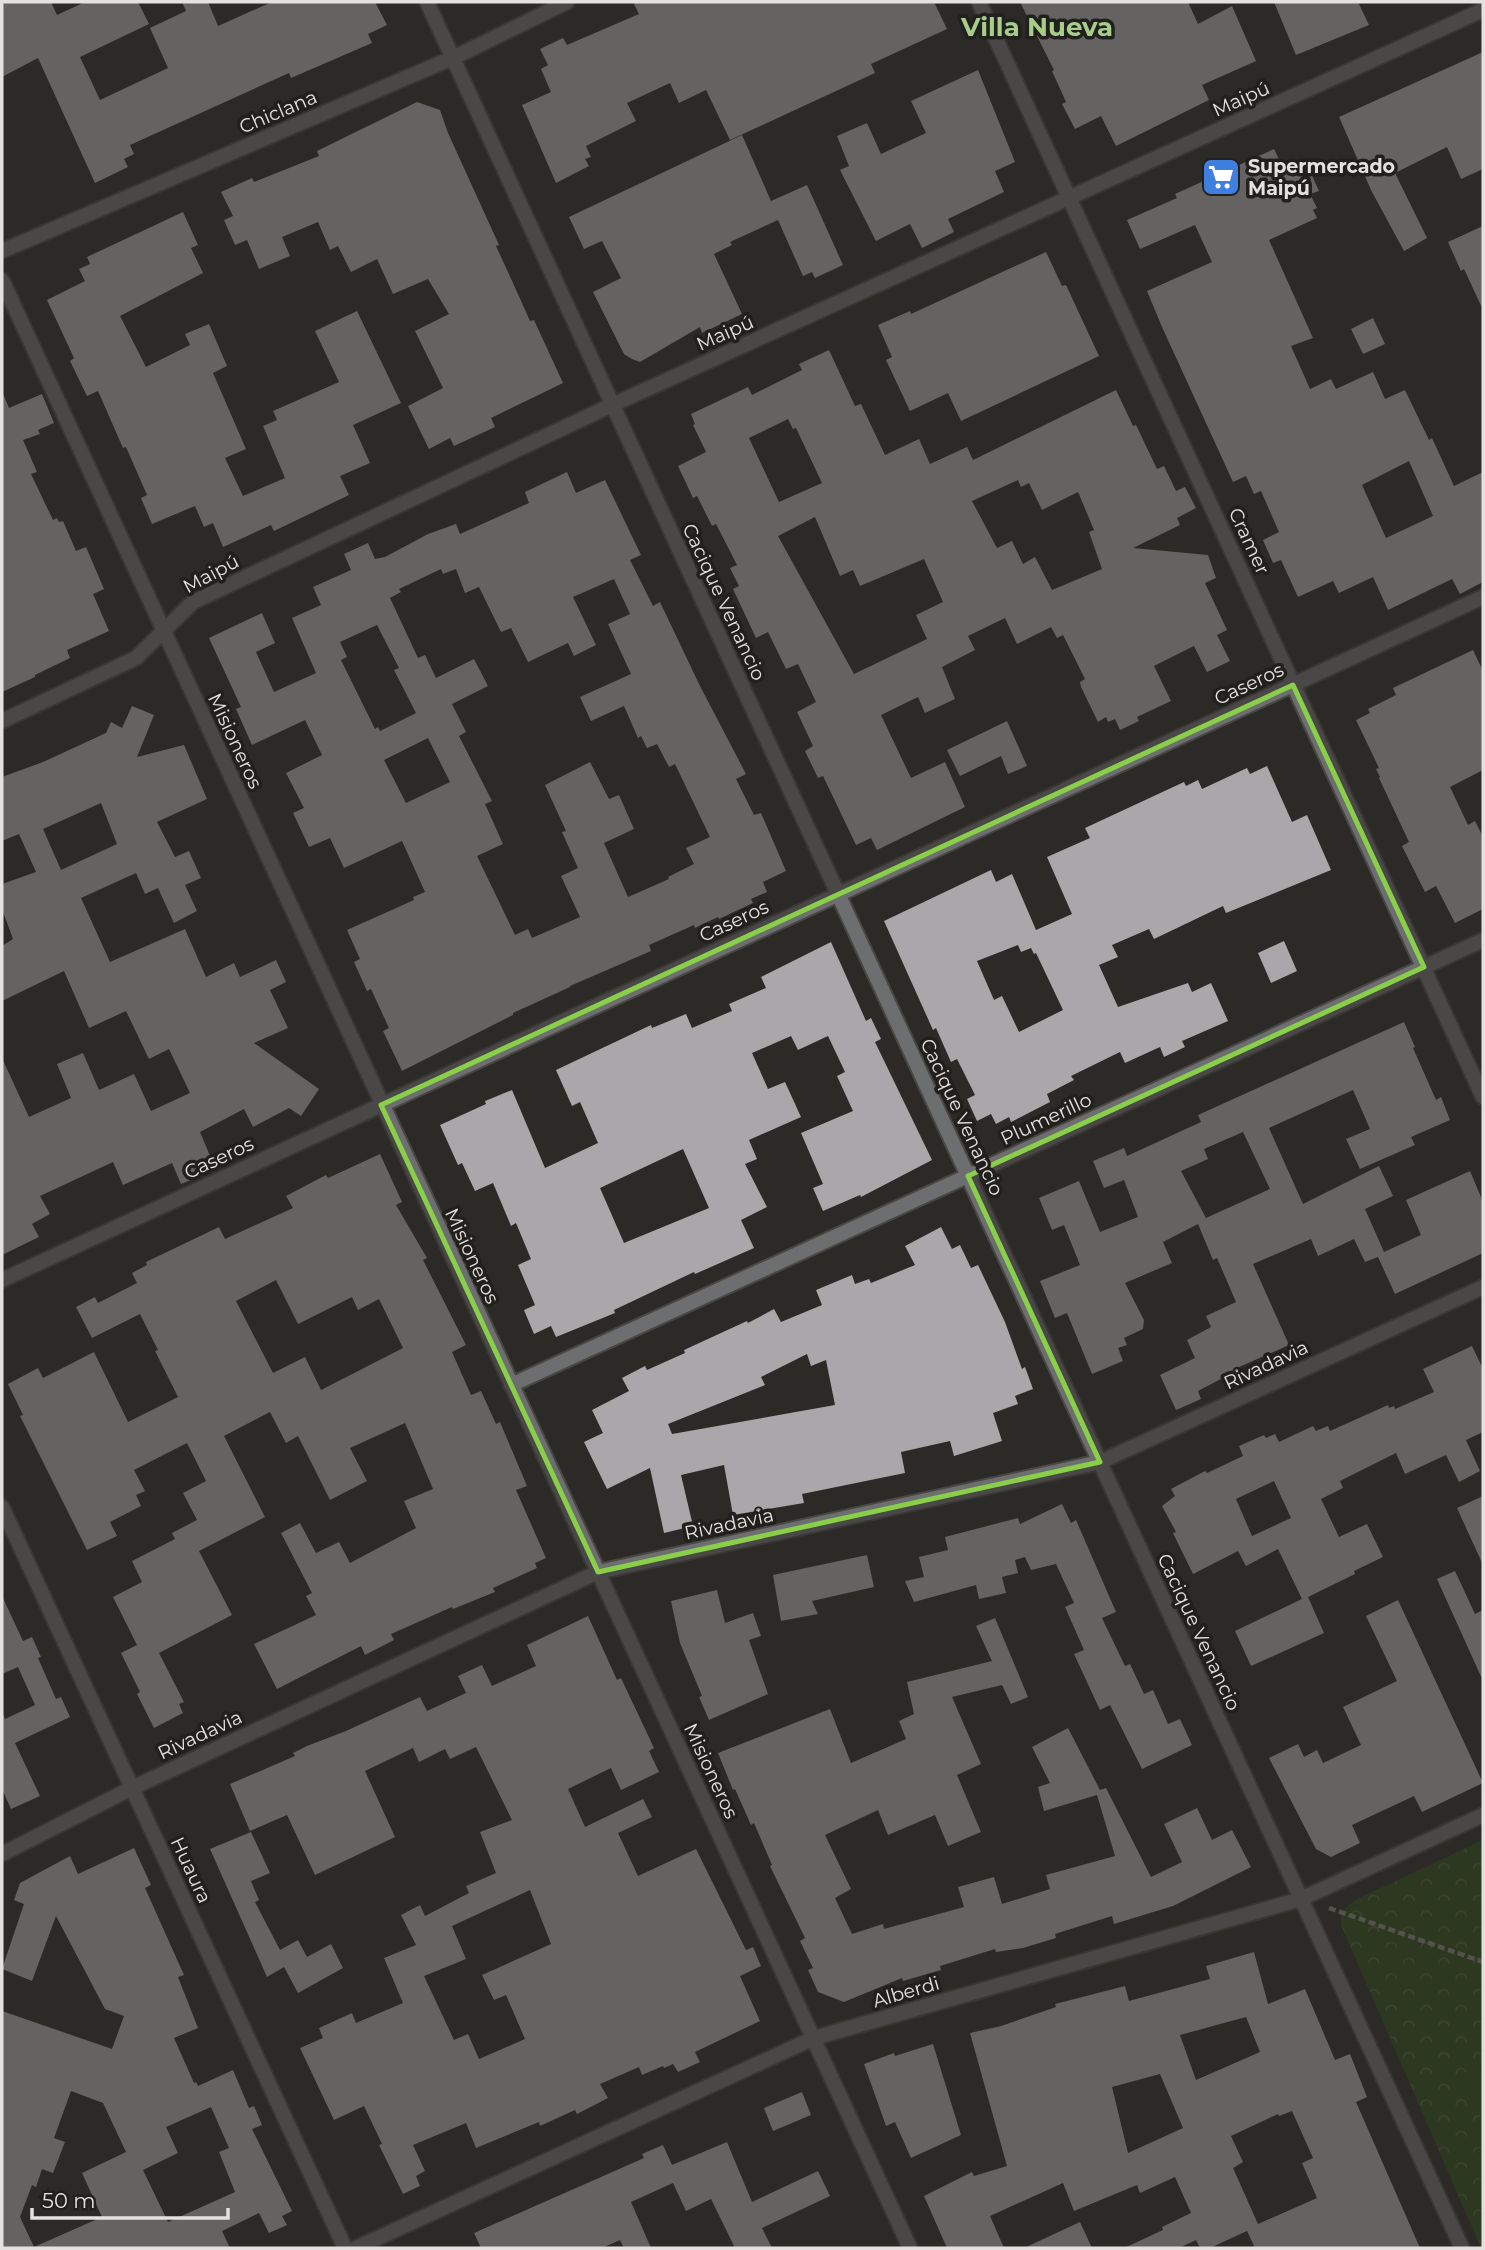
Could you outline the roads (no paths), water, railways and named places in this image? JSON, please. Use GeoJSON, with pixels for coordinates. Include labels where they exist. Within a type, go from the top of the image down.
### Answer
{"type":"FeatureCollection","features":[{"type":"Feature","properties":{"kind":"street","name":"Cacique Venancio"},"geometry":{"type":"LineString","coordinates":[[428,2],[1462,2248]]}},
{"type":"Feature","properties":{"kind":"street","name":"Chiclana"},"geometry":{"type":"LineString","coordinates":[[2,251],[453,58],[567,2]]}},
{"type":"Feature","properties":{"kind":"street","name":"Cramer"},"geometry":{"type":"LineString","coordinates":[[979,2],[1483,1097]]}},
{"type":"Feature","properties":{"kind":"street","name":"Maipú"},"geometry":{"type":"LineString","coordinates":[[2,721],[136,658],[193,602],[612,405],[1483,10]]}},
{"type":"Feature","properties":{"kind":"street","name":"Misioneros"},"geometry":{"type":"LineString","coordinates":[[2,280],[910,2248]]}},
{"type":"Feature","properties":{"kind":"street","name":"Caseros"},"geometry":{"type":"LineString","coordinates":[[2,1280],[1483,597]]}},
{"type":"Feature","properties":{"kind":"street","name":"Plumerillo"},"geometry":{"type":"LineString","coordinates":[[511,1385],[1483,940]]}},
{"type":"Feature","properties":{"kind":"street","name":"Rivadavia"},"geometry":{"type":"LineString","coordinates":[[2,1854],[132,1788],[597,1572],[1100,1462],[1483,1287]]}},
{"type":"Feature","properties":{"kind":"street","name":"Huaura"},"geometry":{"type":"LineString","coordinates":[[2,1507],[345,2248]]}},
{"type":"Feature","properties":{"kind":"street","name":"Alberdi"},"geometry":{"type":"LineString","coordinates":[[356,2248],[814,2038],[1301,1899],[1483,1815]]}},
{"type":"Feature","properties":{"kind":"place","name":"Supermercado Maipú"},"geometry":{"type":"Point","coordinates":[1221,177]}},
{"type":"Feature","properties":{"kind":"district","name":"Villa Nueva"},"geometry":{"type":"Point","coordinates":[1037,27]}}]}
